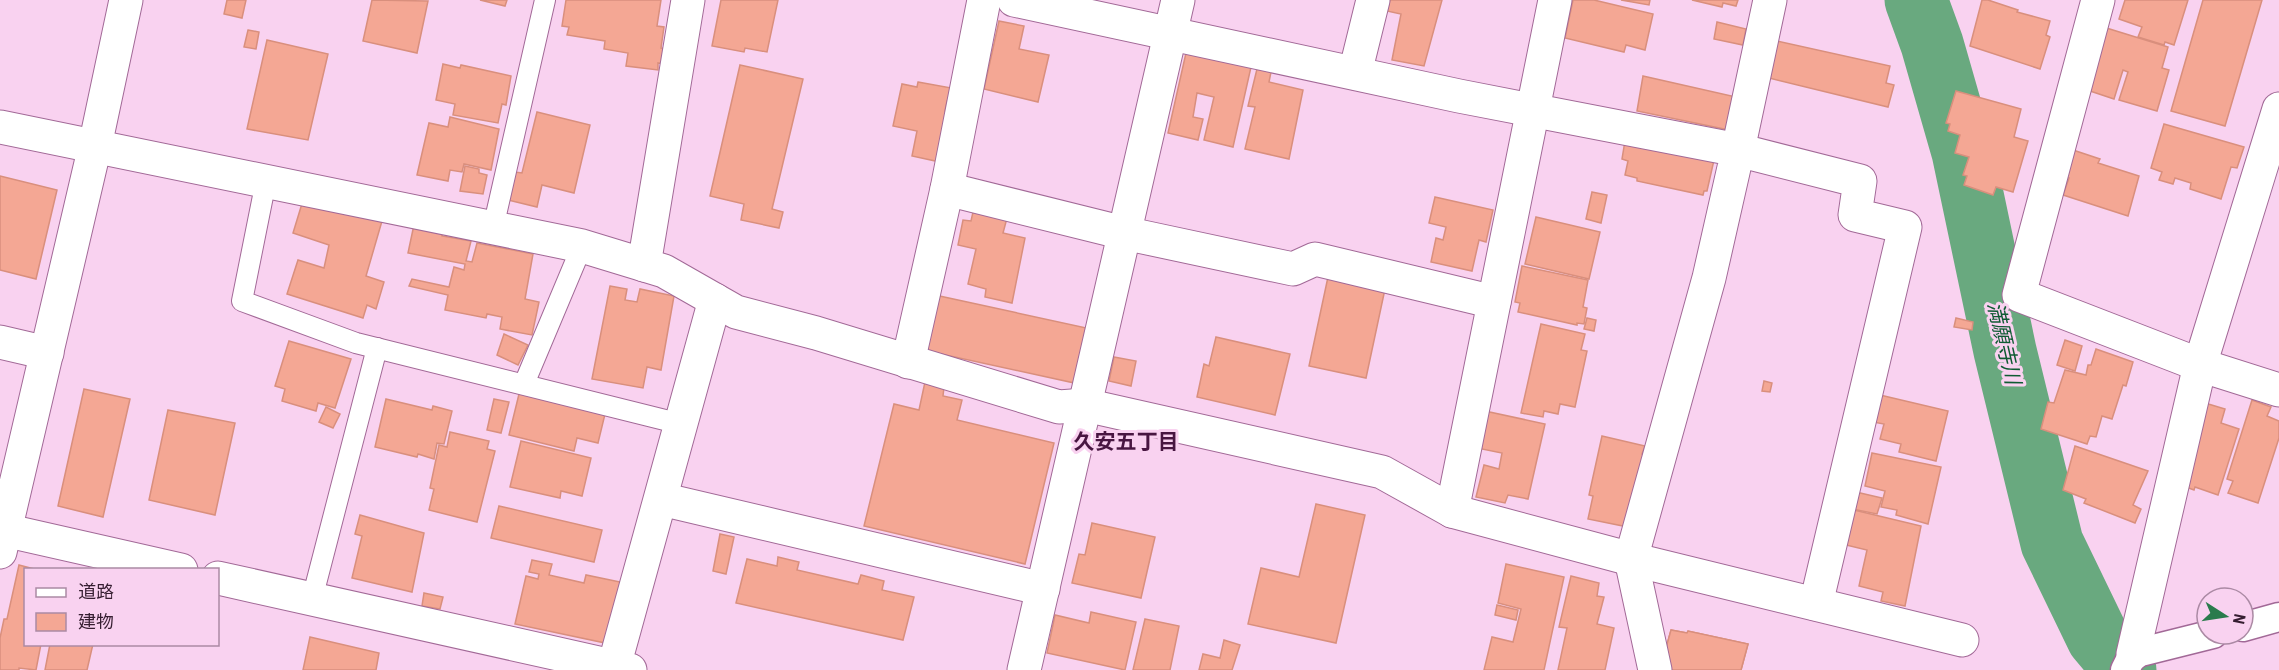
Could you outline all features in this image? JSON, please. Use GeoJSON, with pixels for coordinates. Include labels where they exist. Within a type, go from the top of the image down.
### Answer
{"type":"FeatureCollection","features":[{"type":"Feature","properties":{"kind":"street"},"geometry":{"type":"LineString","coordinates":[[126,0],[95,147],[2,537],[170,568]]}},
{"type":"Feature","properties":{"kind":"street"},"geometry":{"type":"LineString","coordinates":[[644,265],[688,0]]}},
{"type":"Feature","properties":{"kind":"street"},"geometry":{"type":"LineString","coordinates":[[908,362],[947,189],[984,0]]}},
{"type":"Feature","properties":{"kind":"street"},"geometry":{"type":"LineString","coordinates":[[1014,0],[1533,111],[1738,150],[1860,181],[1855,215],[1905,227],[1816,604]]}},
{"type":"Feature","properties":{"kind":"street"},"geometry":{"type":"LineString","coordinates":[[1024,670],[1178,0]]}},
{"type":"Feature","properties":{"kind":"street"},"geometry":{"type":"LineString","coordinates":[[1355,73],[1373,0]]}},
{"type":"Feature","properties":{"kind":"street"},"geometry":{"type":"LineString","coordinates":[[1452,511],[1555,0]]}},
{"type":"Feature","properties":{"kind":"street"},"geometry":{"type":"LineString","coordinates":[[1655,670],[1631,559],[1709,278],[1770,0]]}},
{"type":"Feature","properties":{"kind":"street"},"geometry":{"type":"LineString","coordinates":[[2098,0],[2019,295],[2200,365],[2279,390]]}},
{"type":"Feature","properties":{"kind":"street"},"geometry":{"type":"LineString","coordinates":[[2129,662],[2200,365],[2279,109]]}},
{"type":"Feature","properties":{"kind":"street"},"geometry":{"type":"LineString","coordinates":[[0,127],[582,246],[664,271],[736,312],[816,333],[1059,407],[1085,405],[1382,472],[1452,511],[1631,559],[1962,640]]}},
{"type":"Feature","properties":{"kind":"street"},"geometry":{"type":"LineString","coordinates":[[947,189],[1124,233],[1293,268],[1315,259],[1494,303]]}},
{"type":"Feature","properties":{"kind":"street"},"geometry":{"type":"LineString","coordinates":[[219,578],[619,669],[661,499],[715,300]]}},
{"type":"Feature","properties":{"kind":"street"},"geometry":{"type":"LineString","coordinates":[[0,342],[47,353]]}},
{"type":"Feature","properties":{"kind":"street"},"geometry":{"type":"LineString","coordinates":[[661,499],[1043,589]]}},
{"type":"Feature","properties":{"kind":"street"},"geometry":{"type":"LineString","coordinates":[[2255,624],[2279,617]]}},
{"type":"Feature","properties":{"kind":"street"},"geometry":{"type":"LineString","coordinates":[[2129,662],[2195,640]]}},
{"type":"Feature","properties":{"kind":"lane"},"geometry":{"type":"LineString","coordinates":[[494,228],[545,0]]}},
{"type":"Feature","properties":{"kind":"lane"},"geometry":{"type":"LineString","coordinates":[[266,181],[242,301],[357,343],[681,424]]}},
{"type":"Feature","properties":{"kind":"lane"},"geometry":{"type":"LineString","coordinates":[[524,384],[582,246]]}},
{"type":"Feature","properties":{"kind":"lane"},"geometry":{"type":"LineString","coordinates":[[312,599],[376,348]]}},
{"type":"Feature","properties":{"kind":"building"},"geometry":{"type":"Polygon","coordinates":[[[227,0],[246,0],[242,18],[224,14],[227,0]]]}},
{"type":"Feature","properties":{"kind":"building"},"geometry":{"type":"Polygon","coordinates":[[[372,0],[428,1],[417,53],[363,41],[372,0]]]}},
{"type":"Feature","properties":{"kind":"building"},"geometry":{"type":"Polygon","coordinates":[[[480,0],[507,0],[505,6],[480,0]]]}},
{"type":"Feature","properties":{"kind":"building"},"geometry":{"type":"Polygon","coordinates":[[[566,0],[661,0],[657,26],[664,27],[661,48],[671,49],[669,65],[658,63],[658,70],[626,66],[628,53],[604,49],[605,41],[567,35],[569,27],[562,26],[566,0]]]}},
{"type":"Feature","properties":{"kind":"building"},"geometry":{"type":"Polygon","coordinates":[[[721,0],[778,0],[767,52],[745,48],[744,52],[712,46],[721,0]]]}},
{"type":"Feature","properties":{"kind":"building"},"geometry":{"type":"Polygon","coordinates":[[[1390,0],[1442,0],[1424,66],[1392,60],[1401,14],[1387,11],[1390,0]]]}},
{"type":"Feature","properties":{"kind":"building"},"geometry":{"type":"Polygon","coordinates":[[[1573,0],[1594,0],[1653,14],[1645,50],[1626,45],[1624,52],[1565,38],[1573,0]]]}},
{"type":"Feature","properties":{"kind":"building"},"geometry":{"type":"Polygon","coordinates":[[[1621,0],[1650,0],[1649,5],[1621,0]]]}},
{"type":"Feature","properties":{"kind":"building"},"geometry":{"type":"Polygon","coordinates":[[[1692,0],[1738,0],[1736,6],[1723,3],[1722,7],[1692,0]]]}},
{"type":"Feature","properties":{"kind":"building"},"geometry":{"type":"Polygon","coordinates":[[[1982,0],[2050,21],[2046,35],[2050,37],[2040,69],[1970,46],[1982,0]]]}},
{"type":"Feature","properties":{"kind":"building"},"geometry":{"type":"Polygon","coordinates":[[[2125,0],[2188,0],[2174,45],[2165,42],[2164,45],[2138,37],[2142,27],[2119,19],[2125,0]]]}},
{"type":"Feature","properties":{"kind":"building"},"geometry":{"type":"Polygon","coordinates":[[[2203,0],[2262,0],[2225,126],[2171,111],[2203,0]]]}},
{"type":"Feature","properties":{"kind":"building"},"geometry":{"type":"Polygon","coordinates":[[[999,21],[1024,26],[1019,49],[1049,55],[1038,102],[984,89],[999,21]]]}},
{"type":"Feature","properties":{"kind":"building"},"geometry":{"type":"Polygon","coordinates":[[[1717,22],[1746,29],[1743,45],[1714,39],[1717,22]]]}},
{"type":"Feature","properties":{"kind":"building"},"geometry":{"type":"Polygon","coordinates":[[[2100,26],[2168,47],[2162,68],[2169,70],[2157,111],[2119,100],[2128,72],[2123,70],[2114,99],[2081,88],[2100,26]]]}},
{"type":"Feature","properties":{"kind":"building"},"geometry":{"type":"Polygon","coordinates":[[[248,30],[259,32],[256,49],[244,47],[248,30]]]}},
{"type":"Feature","properties":{"kind":"building"},"geometry":{"type":"Polygon","coordinates":[[[267,40],[328,54],[308,140],[247,129],[267,40]]]}},
{"type":"Feature","properties":{"kind":"building"},"geometry":{"type":"Polygon","coordinates":[[[1777,41],[1890,66],[1886,83],[1894,85],[1888,107],[1769,78],[1777,41]]]}},
{"type":"Feature","properties":{"kind":"building"},"geometry":{"type":"Polygon","coordinates":[[[1186,53],[1251,67],[1233,147],[1204,140],[1214,97],[1197,93],[1193,117],[1203,119],[1198,140],[1168,133],[1186,53]]]}},
{"type":"Feature","properties":{"kind":"building"},"geometry":{"type":"Polygon","coordinates":[[[443,64],[460,68],[461,65],[511,76],[506,105],[502,104],[498,123],[453,115],[455,104],[436,100],[443,64]]]}},
{"type":"Feature","properties":{"kind":"building"},"geometry":{"type":"Polygon","coordinates":[[[740,65],[803,79],[772,209],[783,212],[779,228],[741,220],[744,204],[710,196],[740,65]]]}},
{"type":"Feature","properties":{"kind":"building"},"geometry":{"type":"Polygon","coordinates":[[[1257,69],[1271,72],[1269,82],[1303,90],[1289,159],[1245,149],[1255,107],[1248,106],[1257,69]]]}},
{"type":"Feature","properties":{"kind":"building"},"geometry":{"type":"Polygon","coordinates":[[[1643,76],[1736,97],[1729,130],[1637,111],[1643,76]]]}},
{"type":"Feature","properties":{"kind":"building"},"geometry":{"type":"Polygon","coordinates":[[[918,82],[957,89],[955,103],[947,101],[945,111],[950,112],[940,162],[912,156],[917,131],[893,126],[902,84],[917,87],[918,82]]]}},
{"type":"Feature","properties":{"kind":"building"},"geometry":{"type":"Polygon","coordinates":[[[1956,91],[2021,109],[2014,137],[2028,141],[2013,192],[1996,187],[1993,195],[1964,185],[1967,176],[1963,175],[1969,157],[1955,153],[1960,135],[1948,131],[1950,124],[1946,123],[1956,91]]]}},
{"type":"Feature","properties":{"kind":"building"},"geometry":{"type":"Polygon","coordinates":[[[537,112],[590,125],[574,193],[542,185],[537,207],[508,200],[515,172],[522,173],[537,112]]]}},
{"type":"Feature","properties":{"kind":"building"},"geometry":{"type":"Polygon","coordinates":[[[450,117],[499,129],[491,170],[464,164],[462,172],[450,170],[448,181],[417,175],[429,123],[448,127],[450,117]]]}},
{"type":"Feature","properties":{"kind":"building"},"geometry":{"type":"Polygon","coordinates":[[[2164,124],[2244,147],[2237,168],[2231,167],[2221,199],[2190,189],[2191,183],[2175,178],[2173,184],[2159,180],[2162,172],[2151,168],[2164,124]]]}},
{"type":"Feature","properties":{"kind":"building"},"geometry":{"type":"Polygon","coordinates":[[[1625,141],[1714,160],[1707,191],[1704,191],[1703,195],[1637,181],[1637,178],[1625,175],[1628,161],[1622,159],[1625,141]]]}},
{"type":"Feature","properties":{"kind":"building"},"geometry":{"type":"Polygon","coordinates":[[[2058,145],[2100,159],[2098,163],[2139,176],[2128,216],[2063,195],[2069,178],[2049,172],[2058,145]]]}},
{"type":"Feature","properties":{"kind":"building"},"geometry":{"type":"Polygon","coordinates":[[[465,166],[479,169],[479,173],[487,175],[483,194],[460,191],[465,166]]]}},
{"type":"Feature","properties":{"kind":"building"},"geometry":{"type":"Polygon","coordinates":[[[0,176],[57,190],[36,279],[0,270],[0,176]]]}},
{"type":"Feature","properties":{"kind":"building"},"geometry":{"type":"Polygon","coordinates":[[[1592,192],[1607,195],[1601,223],[1586,219],[1592,192]]]}},
{"type":"Feature","properties":{"kind":"building"},"geometry":{"type":"Polygon","coordinates":[[[304,197],[382,221],[366,276],[384,282],[376,309],[367,305],[363,318],[287,294],[298,260],[324,268],[329,245],[293,233],[304,197]]]}},
{"type":"Feature","properties":{"kind":"building"},"geometry":{"type":"Polygon","coordinates":[[[1435,197],[1493,210],[1486,242],[1479,240],[1472,271],[1431,262],[1436,238],[1443,240],[1446,227],[1429,223],[1435,197]]]}},
{"type":"Feature","properties":{"kind":"building"},"geometry":{"type":"Polygon","coordinates":[[[973,212],[1007,218],[1003,233],[1025,238],[1012,303],[985,297],[986,289],[968,284],[976,249],[958,245],[963,220],[971,221],[973,212]]]}},
{"type":"Feature","properties":{"kind":"building"},"geometry":{"type":"Polygon","coordinates":[[[1536,217],[1600,232],[1589,279],[1525,264],[1536,217]]]}},
{"type":"Feature","properties":{"kind":"building"},"geometry":{"type":"Polygon","coordinates":[[[415,220],[444,226],[442,236],[471,241],[466,261],[472,262],[477,243],[533,254],[525,299],[539,302],[532,335],[500,329],[502,317],[487,314],[486,318],[445,310],[448,295],[409,286],[412,279],[449,287],[454,267],[464,270],[465,264],[408,253],[415,220]]]}},
{"type":"Feature","properties":{"kind":"building"},"geometry":{"type":"Polygon","coordinates":[[[1522,266],[1588,280],[1583,307],[1587,308],[1584,324],[1577,323],[1577,325],[1518,312],[1520,303],[1515,302],[1522,266]]]}},
{"type":"Feature","properties":{"kind":"building"},"geometry":{"type":"Polygon","coordinates":[[[1328,277],[1385,289],[1366,378],[1309,366],[1328,277]]]}},
{"type":"Feature","properties":{"kind":"building"},"geometry":{"type":"Polygon","coordinates":[[[610,286],[627,289],[625,300],[637,302],[640,289],[674,296],[661,370],[647,367],[643,388],[592,379],[610,286]]]}},
{"type":"Feature","properties":{"kind":"building"},"geometry":{"type":"Polygon","coordinates":[[[935,295],[1091,329],[1079,384],[927,351],[935,295]]]}},
{"type":"Feature","properties":{"kind":"building"},"geometry":{"type":"Polygon","coordinates":[[[1587,318],[1596,320],[1594,331],[1584,329],[1587,318]]]}},
{"type":"Feature","properties":{"kind":"building"},"geometry":{"type":"Polygon","coordinates":[[[1956,318],[1973,322],[1972,330],[1954,327],[1956,318]]]}},
{"type":"Feature","properties":{"kind":"building"},"geometry":{"type":"Polygon","coordinates":[[[1541,324],[1585,334],[1581,350],[1587,351],[1575,407],[1560,404],[1558,414],[1544,411],[1543,417],[1521,413],[1541,324]]]}},
{"type":"Feature","properties":{"kind":"building"},"geometry":{"type":"Polygon","coordinates":[[[504,334],[528,345],[518,365],[497,355],[504,334]]]}},
{"type":"Feature","properties":{"kind":"building"},"geometry":{"type":"Polygon","coordinates":[[[1216,337],[1290,354],[1275,415],[1197,397],[1204,364],[1209,366],[1216,337]]]}},
{"type":"Feature","properties":{"kind":"building"},"geometry":{"type":"Polygon","coordinates":[[[2065,340],[2082,346],[2075,371],[2057,365],[2065,340]]]}},
{"type":"Feature","properties":{"kind":"building"},"geometry":{"type":"Polygon","coordinates":[[[289,341],[351,359],[335,408],[318,403],[316,411],[282,401],[285,389],[275,386],[289,341]]]}},
{"type":"Feature","properties":{"kind":"building"},"geometry":{"type":"Polygon","coordinates":[[[2096,349],[2133,362],[2112,419],[2102,416],[2096,437],[2090,436],[2087,444],[2041,429],[2048,402],[2054,403],[2065,370],[2086,375],[2096,349]]]}},
{"type":"Feature","properties":{"kind":"building"},"geometry":{"type":"Polygon","coordinates":[[[1114,357],[1136,361],[1131,386],[1109,381],[1114,357]]]}},
{"type":"Feature","properties":{"kind":"building"},"geometry":{"type":"Polygon","coordinates":[[[1764,381],[1772,383],[1770,392],[1762,391],[1764,381]]]}},
{"type":"Feature","properties":{"kind":"building"},"geometry":{"type":"Polygon","coordinates":[[[925,382],[944,387],[943,396],[962,400],[957,420],[1054,443],[1025,564],[864,526],[894,404],[919,410],[925,382]]]}},
{"type":"Feature","properties":{"kind":"building"},"geometry":{"type":"Polygon","coordinates":[[[84,389],[130,399],[103,517],[58,506],[84,389]]]}},
{"type":"Feature","properties":{"kind":"building"},"geometry":{"type":"Polygon","coordinates":[[[520,390],[605,414],[598,443],[577,438],[574,451],[509,435],[520,390]]]}},
{"type":"Feature","properties":{"kind":"building"},"geometry":{"type":"Polygon","coordinates":[[[1880,395],[1948,411],[1936,461],[1899,452],[1901,444],[1880,439],[1884,424],[1873,422],[1880,395]]]}},
{"type":"Feature","properties":{"kind":"building"},"geometry":{"type":"Polygon","coordinates":[[[386,399],[432,410],[433,406],[452,411],[444,444],[437,443],[434,459],[375,447],[386,399]]]}},
{"type":"Feature","properties":{"kind":"building"},"geometry":{"type":"Polygon","coordinates":[[[494,399],[509,402],[501,433],[487,430],[494,399]]]}},
{"type":"Feature","properties":{"kind":"building"},"geometry":{"type":"Polygon","coordinates":[[[2252,400],[2271,407],[2267,416],[2279,421],[2279,438],[2258,503],[2228,493],[2233,481],[2227,479],[2252,400]]]}},
{"type":"Feature","properties":{"kind":"building"},"geometry":{"type":"Polygon","coordinates":[[[2205,403],[2225,409],[2221,423],[2239,429],[2218,495],[2178,484],[2205,403]]]}},
{"type":"Feature","properties":{"kind":"building"},"geometry":{"type":"Polygon","coordinates":[[[326,407],[340,414],[333,428],[319,422],[326,407]]]}},
{"type":"Feature","properties":{"kind":"building"},"geometry":{"type":"Polygon","coordinates":[[[168,410],[235,423],[215,515],[149,500],[168,410]]]}},
{"type":"Feature","properties":{"kind":"building"},"geometry":{"type":"Polygon","coordinates":[[[1485,411],[1545,424],[1528,499],[1508,495],[1505,503],[1476,497],[1484,465],[1499,469],[1502,453],[1477,448],[1485,411]]]}},
{"type":"Feature","properties":{"kind":"building"},"geometry":{"type":"Polygon","coordinates":[[[450,432],[489,441],[487,449],[495,451],[477,522],[429,510],[434,489],[430,488],[439,445],[447,447],[450,432]]]}},
{"type":"Feature","properties":{"kind":"building"},"geometry":{"type":"Polygon","coordinates":[[[1602,436],[1645,446],[1642,454],[1650,457],[1633,528],[1588,519],[1593,496],[1589,495],[1602,436]]]}},
{"type":"Feature","properties":{"kind":"building"},"geometry":{"type":"Polygon","coordinates":[[[521,441],[591,458],[582,496],[561,491],[560,498],[510,487],[521,441]]]}},
{"type":"Feature","properties":{"kind":"building"},"geometry":{"type":"Polygon","coordinates":[[[2075,446],[2148,471],[2133,505],[2141,509],[2135,523],[2084,503],[2086,499],[2063,490],[2075,446]]]}},
{"type":"Feature","properties":{"kind":"building"},"geometry":{"type":"Polygon","coordinates":[[[1872,453],[1941,467],[1928,524],[1896,515],[1897,510],[1881,507],[1885,491],[1865,486],[1872,453]]]}},
{"type":"Feature","properties":{"kind":"building"},"geometry":{"type":"Polygon","coordinates":[[[1856,492],[1882,498],[1877,514],[1852,509],[1856,492]]]}},
{"type":"Feature","properties":{"kind":"building"},"geometry":{"type":"Polygon","coordinates":[[[1316,504],[1365,515],[1336,643],[1248,624],[1261,568],[1299,577],[1316,504]]]}},
{"type":"Feature","properties":{"kind":"building"},"geometry":{"type":"Polygon","coordinates":[[[499,506],[602,530],[594,562],[491,538],[499,506]]]}},
{"type":"Feature","properties":{"kind":"building"},"geometry":{"type":"Polygon","coordinates":[[[1854,510],[1921,526],[1905,606],[1881,601],[1883,592],[1859,586],[1867,550],[1846,545],[1854,510]]]}},
{"type":"Feature","properties":{"kind":"building"},"geometry":{"type":"Polygon","coordinates":[[[360,515],[424,533],[412,592],[352,578],[362,536],[355,534],[360,515]]]}},
{"type":"Feature","properties":{"kind":"building"},"geometry":{"type":"Polygon","coordinates":[[[1092,523],[1155,537],[1141,598],[1072,583],[1079,554],[1085,555],[1092,523]]]}},
{"type":"Feature","properties":{"kind":"building"},"geometry":{"type":"Polygon","coordinates":[[[720,534],[734,537],[726,574],[713,571],[720,534]]]}},
{"type":"Feature","properties":{"kind":"building"},"geometry":{"type":"Polygon","coordinates":[[[778,557],[799,562],[797,570],[858,584],[861,575],[884,581],[882,590],[914,597],[903,640],[736,603],[747,559],[777,566],[778,557]]]}},
{"type":"Feature","properties":{"kind":"building"},"geometry":{"type":"Polygon","coordinates":[[[532,560],[552,564],[549,575],[584,583],[586,575],[625,583],[610,644],[515,624],[526,576],[538,579],[539,574],[529,572],[532,560]]]}},
{"type":"Feature","properties":{"kind":"building"},"geometry":{"type":"Polygon","coordinates":[[[1506,564],[1564,577],[1544,670],[1484,670],[1492,637],[1513,642],[1521,609],[1498,603],[1506,564]]]}},
{"type":"Feature","properties":{"kind":"building"},"geometry":{"type":"Polygon","coordinates":[[[19,565],[30,568],[24,568],[24,646],[41,646],[36,670],[19,668],[19,670],[0,670],[0,638],[4,619],[7,619],[19,565]]]}},
{"type":"Feature","properties":{"kind":"building"},"geometry":{"type":"Polygon","coordinates":[[[1571,576],[1599,583],[1597,596],[1604,597],[1597,624],[1614,628],[1605,670],[1558,670],[1567,628],[1559,627],[1571,576]]]}},
{"type":"Feature","properties":{"kind":"building"},"geometry":{"type":"Polygon","coordinates":[[[424,593],[443,597],[440,609],[422,606],[424,593]]]}},
{"type":"Feature","properties":{"kind":"building"},"geometry":{"type":"Polygon","coordinates":[[[1497,605],[1518,610],[1516,620],[1495,615],[1497,605]]]}},
{"type":"Feature","properties":{"kind":"building"},"geometry":{"type":"Polygon","coordinates":[[[1091,612],[1136,622],[1125,670],[1047,653],[1055,615],[1089,623],[1091,612]]]}},
{"type":"Feature","properties":{"kind":"building"},"geometry":{"type":"Polygon","coordinates":[[[1145,619],[1179,626],[1170,670],[1133,670],[1145,619]]]}},
{"type":"Feature","properties":{"kind":"building"},"geometry":{"type":"Polygon","coordinates":[[[1671,630],[1687,633],[1688,631],[1748,644],[1741,670],[1670,670],[1666,648],[1671,630]]]}},
{"type":"Feature","properties":{"kind":"building"},"geometry":{"type":"Polygon","coordinates":[[[1671,630],[1687,633],[1688,631],[1748,644],[1741,670],[1670,670],[1666,648],[1671,630]]]}},
{"type":"Feature","properties":{"kind":"building"},"geometry":{"type":"Polygon","coordinates":[[[310,637],[379,653],[376,670],[303,670],[310,637]]]}},
{"type":"Feature","properties":{"kind":"building"},"geometry":{"type":"Polygon","coordinates":[[[1224,640],[1240,645],[1232,670],[1199,670],[1203,654],[1220,658],[1224,640]]]}},
{"type":"Feature","properties":{"kind":"building"},"geometry":{"type":"Polygon","coordinates":[[[50,646],[93,646],[87,670],[45,670],[50,646]]]}},
{"type":"Feature","properties":{"kind":"waterway","name":"満願寺川"},"geometry":{"type":"LineString","coordinates":[[1916,0],[1932,44],[1963,152],[2005,351],[2052,543],[2098,638],[2125,670]]}},
{"type":"Feature","properties":{"kind":"district","name":"久安五丁目"},"geometry":{"type":"Point","coordinates":[1126,442]}}]}
